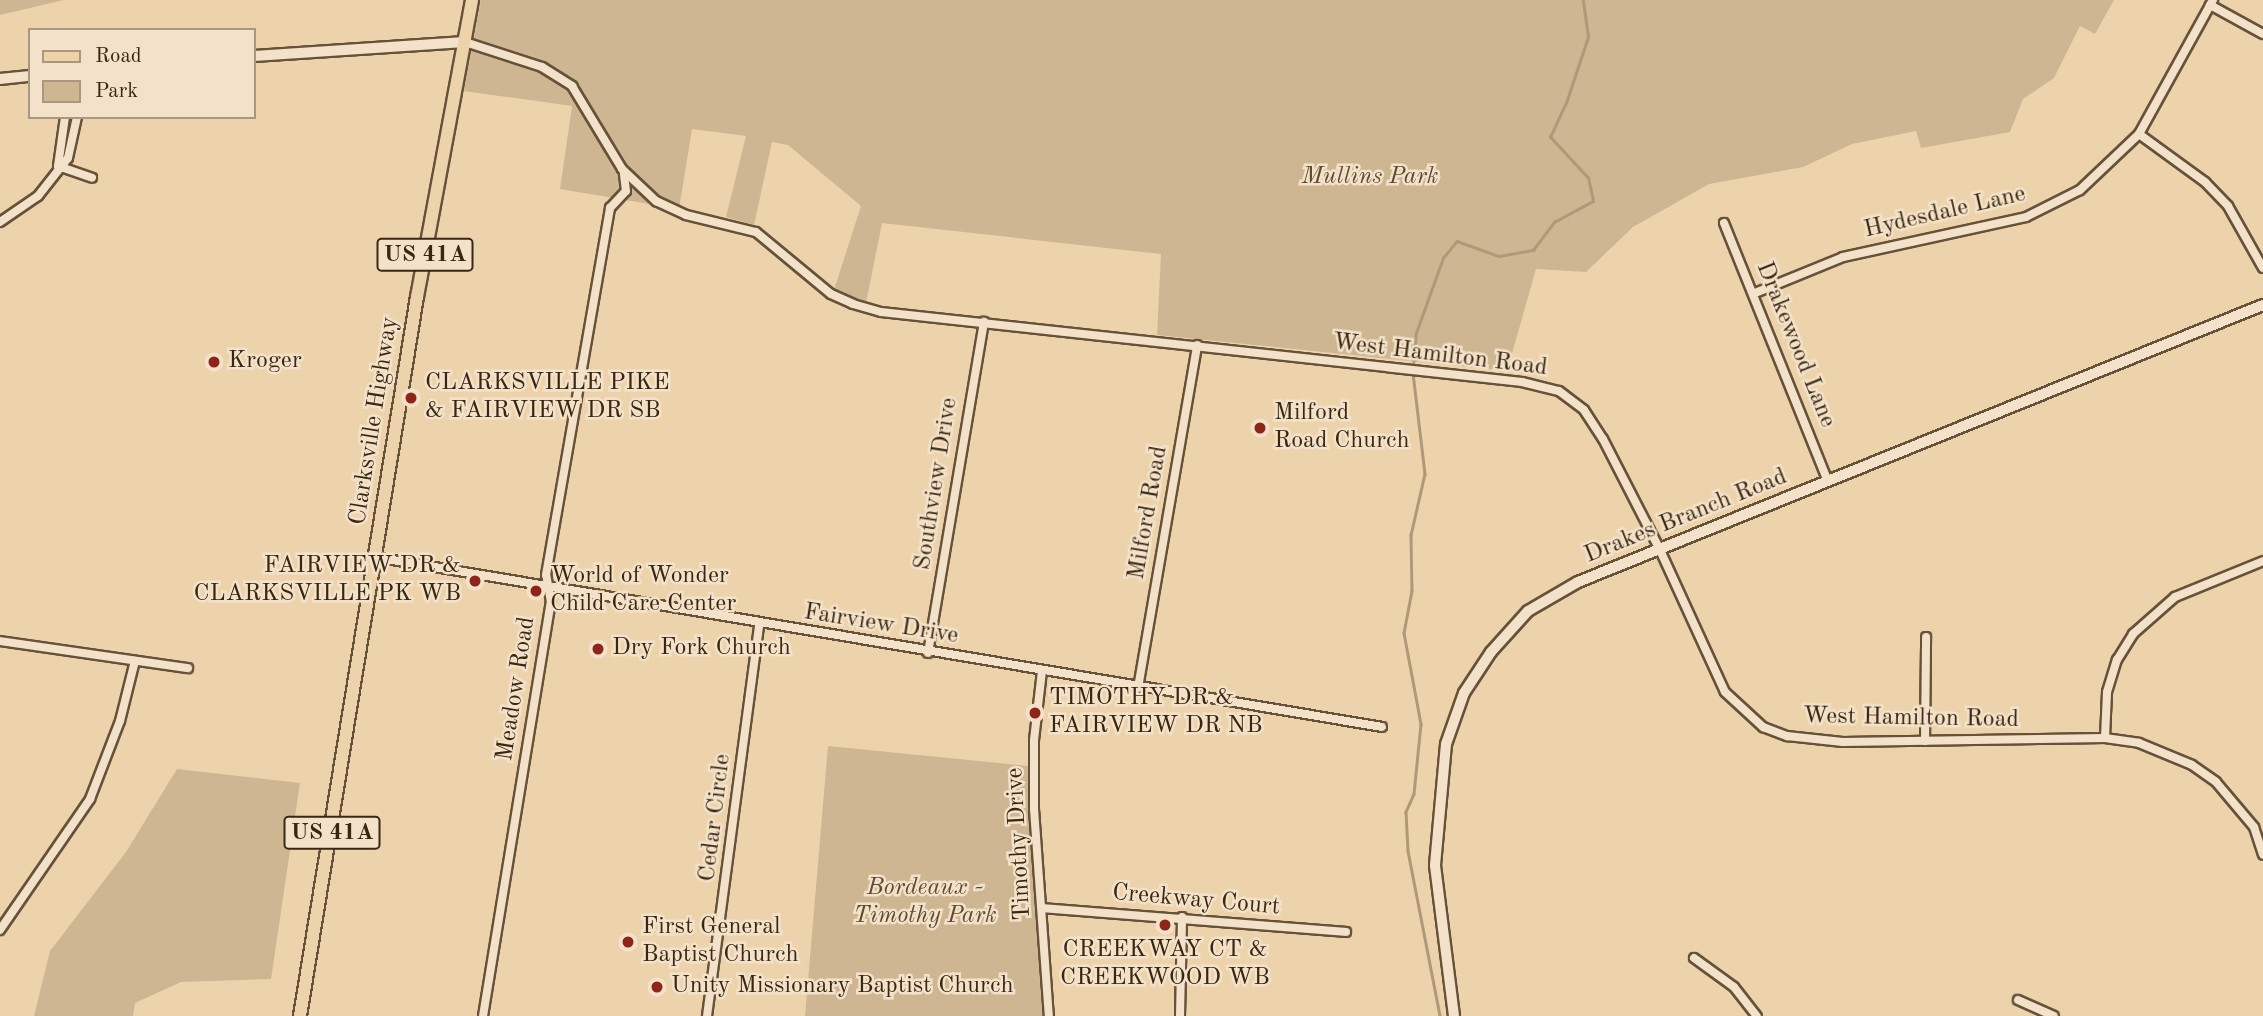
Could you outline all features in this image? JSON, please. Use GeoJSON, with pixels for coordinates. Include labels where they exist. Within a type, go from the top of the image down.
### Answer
{"type":"FeatureCollection","features":[{"type":"Feature","properties":{"kind":"main road","name":"Clarksville Highway"},"geometry":{"type":"LineString","coordinates":[[300,1016],[375,557],[472,0]]}},
{"type":"Feature","properties":{"kind":"street"},"geometry":{"type":"LineString","coordinates":[[2211,3],[2263,34]]}},
{"type":"Feature","properties":{"kind":"street","name":"Hydesdale Lane"},"geometry":{"type":"LineString","coordinates":[[1755,293],[1843,257],[2036,212],[2080,190],[2139,134],[2211,3]]}},
{"type":"Feature","properties":{"kind":"street"},"geometry":{"type":"LineString","coordinates":[[256,56],[465,41]]}},
{"type":"Feature","properties":{"kind":"street","name":"West Hamilton Road"},"geometry":{"type":"LineString","coordinates":[[465,41],[542,67],[572,86],[622,169],[656,201],[685,215],[756,232],[831,294],[853,304],[881,312],[1532,383],[1575,401],[1602,439],[1660,550],[1709,666],[1741,712],[1787,736],[1843,741],[2105,738],[2139,743],[2192,765],[2224,791],[2254,827],[2263,855]]}},
{"type":"Feature","properties":{"kind":"street"},"geometry":{"type":"LineString","coordinates":[[0,79],[28,76]]}},
{"type":"Feature","properties":{"kind":"street"},"geometry":{"type":"LineString","coordinates":[[58,166],[65,119]]}},
{"type":"Feature","properties":{"kind":"street"},"geometry":{"type":"LineString","coordinates":[[0,222],[37,196],[58,166],[68,158],[77,119]]}},
{"type":"Feature","properties":{"kind":"street"},"geometry":{"type":"LineString","coordinates":[[2139,134],[2205,182],[2228,206],[2263,268]]}},
{"type":"Feature","properties":{"kind":"street"},"geometry":{"type":"LineString","coordinates":[[58,166],[92,178]]}},
{"type":"Feature","properties":{"kind":"street","name":"Meadow Road"},"geometry":{"type":"LineString","coordinates":[[483,1016],[551,602],[547,585],[610,208],[626,191],[622,169]]}},
{"type":"Feature","properties":{"kind":"street","name":"Drakewood Lane"},"geometry":{"type":"LineString","coordinates":[[1724,223],[1755,293],[1828,482]]}},
{"type":"Feature","properties":{"kind":"street","name":"Drakes Branch Road"},"geometry":{"type":"LineString","coordinates":[[1454,1016],[1435,865],[1436,815],[1446,744],[1464,693],[1491,652],[1528,611],[1578,582],[2263,305]]}},
{"type":"Feature","properties":{"kind":"street","name":"Southview Drive"},"geometry":{"type":"LineString","coordinates":[[928,653],[984,322]]}},
{"type":"Feature","properties":{"kind":"street","name":"Milford Road"},"geometry":{"type":"LineString","coordinates":[[1138,688],[1197,345]]}},
{"type":"Feature","properties":{"kind":"street","name":"Fairview Drive"},"geometry":{"type":"LineString","coordinates":[[375,557],[928,653],[1382,727]]}},
{"type":"Feature","properties":{"kind":"street"},"geometry":{"type":"LineString","coordinates":[[2105,738],[2107,692],[2117,660],[2133,634],[2175,597],[2263,561]]}},
{"type":"Feature","properties":{"kind":"street","name":"Cedar Circle"},"geometry":{"type":"LineString","coordinates":[[707,1016],[759,624]]}},
{"type":"Feature","properties":{"kind":"street"},"geometry":{"type":"LineString","coordinates":[[1925,741],[1926,637]]}},
{"type":"Feature","properties":{"kind":"street"},"geometry":{"type":"LineString","coordinates":[[0,641],[188,668]]}},
{"type":"Feature","properties":{"kind":"street"},"geometry":{"type":"LineString","coordinates":[[0,930],[90,799],[120,721],[135,660]]}},
{"type":"Feature","properties":{"kind":"street","name":"Timothy Drive"},"geometry":{"type":"LineString","coordinates":[[1042,671],[1034,771],[1049,1016]]}},
{"type":"Feature","properties":{"kind":"street"},"geometry":{"type":"LineString","coordinates":[[2254,827],[2263,823]]}},
{"type":"Feature","properties":{"kind":"street","name":"Creekway Court"},"geometry":{"type":"LineString","coordinates":[[1042,908],[1346,932]]}},
{"type":"Feature","properties":{"kind":"street"},"geometry":{"type":"LineString","coordinates":[[1180,1016],[1182,918]]}},
{"type":"Feature","properties":{"kind":"street"},"geometry":{"type":"LineString","coordinates":[[1694,958],[1734,987],[1757,1016]]}},
{"type":"Feature","properties":{"kind":"street"},"geometry":{"type":"LineString","coordinates":[[2018,1000],[2054,1016]]}},
{"type":"Feature","properties":{"kind":"green space"},"geometry":{"type":"Polygon","coordinates":[[[0,0],[64,0],[0,15],[0,0]]]}},
{"type":"Feature","properties":{"kind":"green space","name":"Mullins Park"},"geometry":{"type":"Polygon","coordinates":[[[481,0],[2114,0],[2095,34],[2080,26],[2054,78],[2023,99],[2010,132],[1921,148],[1916,131],[1852,144],[1803,167],[1709,184],[1633,227],[1586,272],[1536,269],[1507,371],[1157,335],[1161,254],[882,223],[866,303],[855,300],[834,290],[861,206],[788,145],[772,142],[754,225],[726,217],[746,136],[692,129],[679,209],[560,189],[572,106],[464,91],[481,0]]]}},
{"type":"Feature","properties":{"kind":"green space","name":"Bordeaux - Timothy Park"},"geometry":{"type":"Polygon","coordinates":[[[828,746],[1029,766],[1044,1016],[805,1016],[828,746]]]}},
{"type":"Feature","properties":{"kind":"green space"},"geometry":{"type":"Polygon","coordinates":[[[177,769],[300,783],[271,979],[181,982],[135,1003],[133,1016],[34,1016],[50,951],[126,852],[177,769]]]}},
{"type":"Feature","properties":{"kind":"waterway"},"geometry":{"type":"LineString","coordinates":[[1413,366],[1416,333],[1443,258],[1457,241],[1499,256],[1533,250],[1554,222],[1593,201],[1588,178],[1550,137],[1566,103],[1588,37],[1583,0]]}},
{"type":"Feature","properties":{"kind":"waterway"},"geometry":{"type":"LineString","coordinates":[[1413,373],[1425,474],[1411,535],[1412,591],[1404,633],[1421,724],[1414,794],[1406,812],[1408,851],[1440,1016]]}},
{"type":"Feature","properties":{"kind":"place","name":"Kroger"},"geometry":{"type":"Point","coordinates":[214,362]}},
{"type":"Feature","properties":{"kind":"place","name":"CLARKSVILLE PIKE & FAIRVIEW DR SB"},"geometry":{"type":"Point","coordinates":[411,398]}},
{"type":"Feature","properties":{"kind":"place","name":"Milford Road Church"},"geometry":{"type":"Point","coordinates":[1260,428]}},
{"type":"Feature","properties":{"kind":"place","name":"FAIRVIEW DR & CLARKSVILLE PK WB"},"geometry":{"type":"Point","coordinates":[475,581]}},
{"type":"Feature","properties":{"kind":"place","name":"World of Wonder Child Care Center"},"geometry":{"type":"Point","coordinates":[536,591]}},
{"type":"Feature","properties":{"kind":"place","name":"Dry Fork Church"},"geometry":{"type":"Point","coordinates":[598,649]}},
{"type":"Feature","properties":{"kind":"place","name":"TIMOTHY DR & FAIRVIEW DR NB"},"geometry":{"type":"Point","coordinates":[1035,713]}},
{"type":"Feature","properties":{"kind":"place","name":"CREEKWAY CT & CREEKWOOD WB"},"geometry":{"type":"Point","coordinates":[1165,925]}},
{"type":"Feature","properties":{"kind":"place","name":"First General Baptist Church"},"geometry":{"type":"Point","coordinates":[628,942]}},
{"type":"Feature","properties":{"kind":"place","name":"Unity Missionary Baptist Church"},"geometry":{"type":"Point","coordinates":[657,987]}}]}
